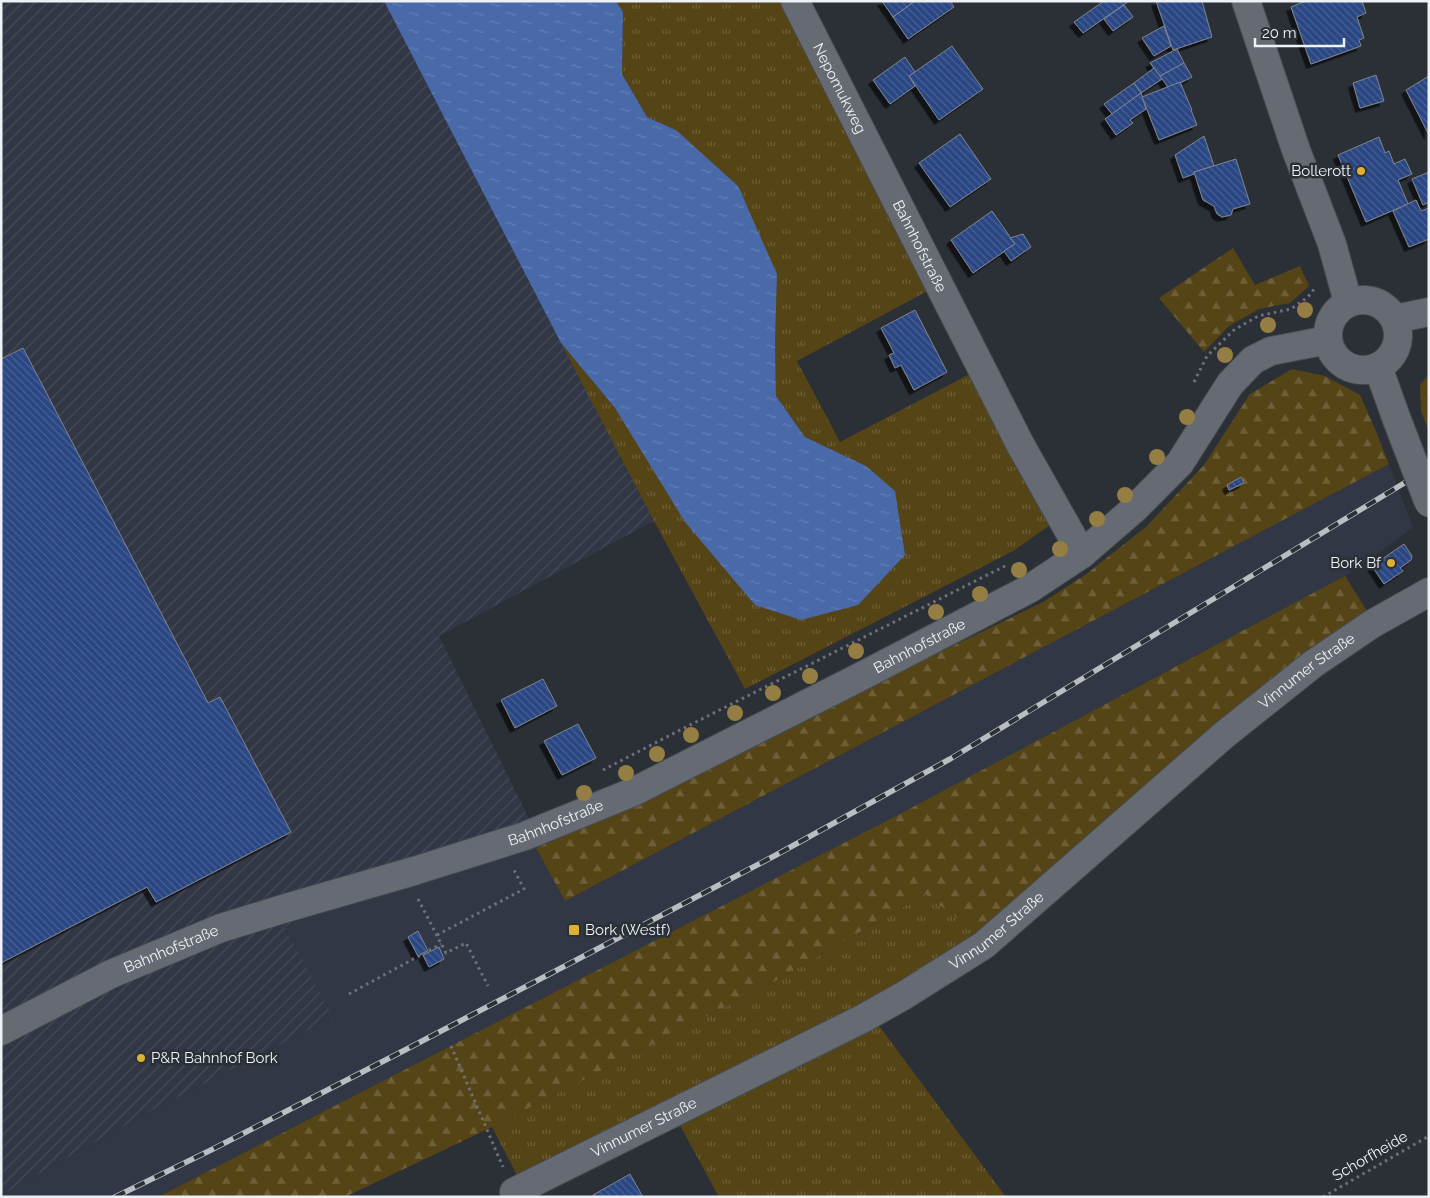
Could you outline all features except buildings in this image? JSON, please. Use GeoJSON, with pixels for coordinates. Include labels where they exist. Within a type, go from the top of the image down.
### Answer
{"type":"FeatureCollection","features":[{"type":"Feature","properties":{"kind":"street","name":"Nepomukweg"},"geometry":{"type":"LineString","coordinates":[[795,1],[884,176]]}},
{"type":"Feature","properties":{"kind":"street"},"geometry":{"type":"LineString","coordinates":[[1246,1],[1296,150],[1332,244],[1348,302]]}},
{"type":"Feature","properties":{"kind":"street","name":"Bahnhofstraße"},"geometry":{"type":"LineString","coordinates":[[884,176],[1021,446],[1082,554]]}},
{"type":"Feature","properties":{"kind":"street"},"geometry":{"type":"LineString","coordinates":[[1362,299],[1375,301],[1387,308],[1395,319],[1399,333],[1396,347],[1390,359],[1378,367],[1362,371],[1346,366],[1334,356],[1328,340],[1328,325],[1336,312],[1348,302],[1362,299]]}},
{"type":"Feature","properties":{"kind":"street"},"geometry":{"type":"LineString","coordinates":[[1395,319],[1429,312]]}},
{"type":"Feature","properties":{"kind":"street","name":"Bahnhofstraße"},"geometry":{"type":"LineString","coordinates":[[1,1031],[111,974],[221,928],[531,834],[632,792],[858,678],[1029,588],[1082,554],[1133,510],[1180,463],[1230,384],[1253,360],[1272,351],[1328,340]]}},
{"type":"Feature","properties":{"kind":"street"},"geometry":{"type":"LineString","coordinates":[[1378,367],[1429,503]]}},
{"type":"Feature","properties":{"kind":"street","name":"Vinnumer Straße"},"geometry":{"type":"LineString","coordinates":[[514,1192],[862,1019],[903,996],[984,944],[1224,735],[1313,664],[1372,624],[1429,592]]}},
{"type":"Feature","properties":{"kind":"path"},"geometry":{"type":"LineString","coordinates":[[1191,389],[1208,356],[1234,330],[1258,316],[1290,309],[1308,297],[1316,286],[1340,274]]}},
{"type":"Feature","properties":{"kind":"path"},"geometry":{"type":"LineString","coordinates":[[598,773],[1005,566]]}},
{"type":"Feature","properties":{"kind":"path"},"geometry":{"type":"LineString","coordinates":[[437,935],[524,889],[500,844]]}},
{"type":"Feature","properties":{"kind":"path"},"geometry":{"type":"LineString","coordinates":[[404,874],[446,953],[466,942],[488,986]]}},
{"type":"Feature","properties":{"kind":"path"},"geometry":{"type":"LineString","coordinates":[[349,994],[442,944]]}},
{"type":"Feature","properties":{"kind":"path"},"geometry":{"type":"LineString","coordinates":[[451,1046],[514,1192]]}},
{"type":"Feature","properties":{"kind":"path","name":"Schorfheide"},"geometry":{"type":"LineString","coordinates":[[1323,1197],[1429,1136]]}},
{"type":"Feature","properties":{"kind":"shaded area"},"geometry":{"type":"Polygon","coordinates":[[[1,1],[384,1],[654,521],[439,636],[534,829],[342,897],[285,927],[333,1017],[147,1113],[1,1195],[1,1]]]}},
{"type":"Feature","properties":{"kind":"shaded area"},"geometry":{"type":"Polygon","coordinates":[[[1389,464],[1413,528],[1345,576],[899,815],[158,1197],[1,1197],[1,1195],[147,1113],[332,1017],[285,927],[342,897],[530,837],[565,901],[1389,464]]]}},
{"type":"Feature","properties":{"kind":"green space"},"geometry":{"type":"Polygon","coordinates":[[[616,1],[806,1],[937,286],[797,361],[840,442],[970,374],[1053,523],[1013,551],[745,689],[561,343],[615,408],[866,466],[805,437],[776,396],[775,339],[676,130],[647,117],[622,74],[623,12],[616,1]]]}},
{"type":"Feature","properties":{"kind":"green space"},"geometry":{"type":"Polygon","coordinates":[[[1233,248],[1255,285],[1300,266],[1309,286],[1290,303],[1259,309],[1229,326],[1204,352],[1159,298],[1233,248]]]}},
{"type":"Feature","properties":{"kind":"green space"},"geometry":{"type":"Polygon","coordinates":[[[1292,369],[1325,376],[1360,395],[1389,464],[565,901],[536,848],[1043,602],[1085,575],[1147,526],[1204,465],[1250,394],[1292,369]]]}},
{"type":"Feature","properties":{"kind":"green space"},"geometry":{"type":"Polygon","coordinates":[[[1429,375],[1429,432],[1421,411],[1420,384],[1429,375]]]}},
{"type":"Feature","properties":{"kind":"green space"},"geometry":{"type":"Polygon","coordinates":[[[1345,576],[1367,611],[1216,727],[980,935],[925,894],[779,979],[492,1127],[345,1197],[158,1197],[898,815],[1345,576]]]}},
{"type":"Feature","properties":{"kind":"green space"},"geometry":{"type":"Polygon","coordinates":[[[925,894],[980,935],[894,991],[519,1179],[492,1127],[779,979],[925,894]]]}},
{"type":"Feature","properties":{"kind":"green space"},"geometry":{"type":"Polygon","coordinates":[[[877,1023],[1006,1197],[719,1197],[677,1120],[877,1023]]]}},
{"type":"Feature","properties":{"kind":"water"},"geometry":{"type":"Polygon","coordinates":[[[384,1],[616,1],[623,12],[622,74],[647,117],[676,130],[738,186],[777,274],[776,396],[805,437],[866,466],[895,491],[905,555],[858,605],[801,620],[755,605],[685,522],[615,408],[561,343],[384,1]]]}},
{"type":"Feature","properties":{"kind":"railway"},"geometry":{"type":"LineString","coordinates":[[115,1197],[405,1050],[776,855],[950,759],[1429,468]]}},
{"type":"Feature","properties":{"kind":"place","name":"Bollerott"},"geometry":{"type":"Point","coordinates":[1361,171]}},
{"type":"Feature","properties":{"kind":"place","name":"Bork Bf"},"geometry":{"type":"Point","coordinates":[1391,563]}},
{"type":"Feature","properties":{"kind":"place","name":"Bork (Westf)"},"geometry":{"type":"Point","coordinates":[574,930]}},
{"type":"Feature","properties":{"kind":"place","name":"P&R Bahnhof Bork"},"geometry":{"type":"Point","coordinates":[141,1058]}}]}
